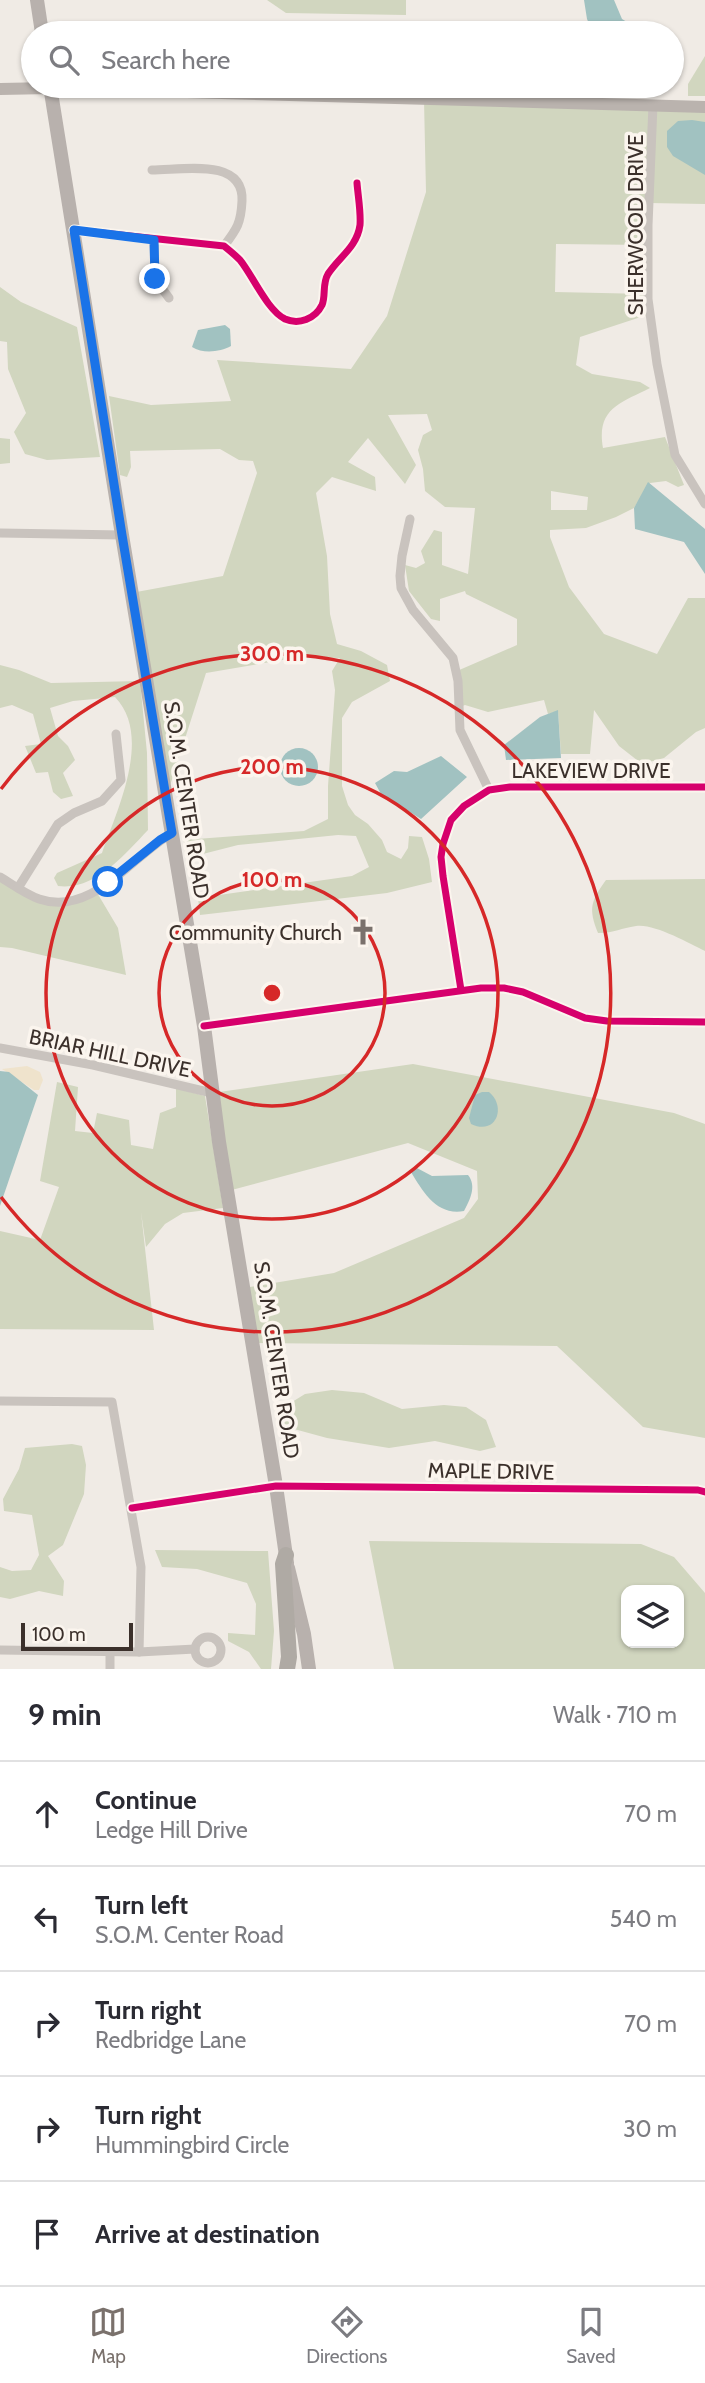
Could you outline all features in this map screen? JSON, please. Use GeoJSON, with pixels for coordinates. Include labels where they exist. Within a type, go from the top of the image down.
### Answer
{"type":"FeatureCollection","features":[{"type":"Feature","properties":{"kind":"highway"},"geometry":{"type":"LineString","coordinates":[[286,1559],[283,1564],[289,1657],[287,1669]]}},
{"type":"Feature","properties":{"kind":"main road"},"geometry":{"type":"LineString","coordinates":[[37,0],[40,21]]}},
{"type":"Feature","properties":{"kind":"main road"},"geometry":{"type":"LineString","coordinates":[[0,89],[21,88]]}},
{"type":"Feature","properties":{"kind":"main road","name":"S.O.M. CENTER ROAD"},"geometry":{"type":"LineString","coordinates":[[52,98],[204,1026],[212,1093],[276,1486],[296,1669]]}},
{"type":"Feature","properties":{"kind":"main road"},"geometry":{"type":"LineString","coordinates":[[349,98],[705,107]]}},
{"type":"Feature","properties":{"kind":"main road","name":"S.O.M. CENTER ROAD"},"geometry":{"type":"LineString","coordinates":[[286,1559],[310,1669]]}},
{"type":"Feature","properties":{"kind":"street","name":"SHERWOOD DRIVE"},"geometry":{"type":"LineString","coordinates":[[653,105],[648,225],[649,306],[664,407],[675,455],[705,504]]}},
{"type":"Feature","properties":{"kind":"street"},"geometry":{"type":"LineString","coordinates":[[152,170],[215,170],[228,172],[238,180],[243,190],[240,225],[224,246]]}},
{"type":"Feature","properties":{"kind":"street"},"geometry":{"type":"LineString","coordinates":[[74,230],[224,246],[239,259],[275,311],[285,319],[305,321],[322,305],[329,272],[356,239],[360,225],[357,183]]}},
{"type":"Feature","properties":{"kind":"street"},"geometry":{"type":"LineString","coordinates":[[154,240],[155,279],[169,298]]}},
{"type":"Feature","properties":{"kind":"street"},"geometry":{"type":"LineString","coordinates":[[410,519],[402,556],[401,588],[413,610],[453,658],[458,681],[460,730],[489,790]]}},
{"type":"Feature","properties":{"kind":"street"},"geometry":{"type":"LineString","coordinates":[[0,533],[122,535]]}},
{"type":"Feature","properties":{"kind":"street"},"geometry":{"type":"LineString","coordinates":[[18,888],[58,824],[74,813],[102,801],[121,780],[116,733]]}},
{"type":"Feature","properties":{"kind":"street","name":"LAKEVIEW DRIVE"},"geometry":{"type":"LineString","coordinates":[[461,990],[441,857],[451,820],[464,806],[489,790],[522,786],[705,787]]}},
{"type":"Feature","properties":{"kind":"street"},"geometry":{"type":"LineString","coordinates":[[0,877],[40,899],[58,901],[87,896],[172,833]]}},
{"type":"Feature","properties":{"kind":"street"},"geometry":{"type":"LineString","coordinates":[[204,1026],[461,990],[504,988],[523,992],[585,1017],[607,1021],[705,1022]]}},
{"type":"Feature","properties":{"kind":"street","name":"BRIAR HILL DRIVE"},"geometry":{"type":"LineString","coordinates":[[0,1048],[93,1065],[212,1093]]}},
{"type":"Feature","properties":{"kind":"street"},"geometry":{"type":"LineString","coordinates":[[0,1401],[112,1402],[141,1567],[139,1652]]}},
{"type":"Feature","properties":{"kind":"street","name":"MAPLE DRIVE"},"geometry":{"type":"LineString","coordinates":[[132,1508],[276,1486],[705,1492]]}},
{"type":"Feature","properties":{"kind":"street"},"geometry":{"type":"LineString","coordinates":[[0,1650],[139,1652],[195,1649]]}},
{"type":"Feature","properties":{"kind":"street"},"geometry":{"type":"LineString","coordinates":[[110,1652],[110,1669]]}},
{"type":"Feature","properties":{"kind":"green space"},"geometry":{"type":"Polygon","coordinates":[[[267,0],[406,0],[406,15],[286,13],[267,0]]]}},
{"type":"Feature","properties":{"kind":"green space"},"geometry":{"type":"Polygon","coordinates":[[[705,56],[705,96],[688,96],[688,84],[705,56]]]}},
{"type":"Feature","properties":{"kind":"green space"},"geometry":{"type":"Polygon","coordinates":[[[424,100],[705,107],[705,204],[649,203],[648,245],[556,244],[555,292],[648,294],[650,314],[580,337],[576,365],[592,374],[640,382],[650,388],[620,403],[607,416],[603,424],[603,448],[665,437],[684,485],[678,487],[666,481],[650,483],[634,508],[586,528],[550,530],[550,537],[569,587],[604,634],[657,654],[688,598],[705,598],[705,728],[664,758],[642,764],[619,746],[594,710],[590,754],[561,754],[558,711],[548,714],[544,700],[488,712],[465,705],[458,708],[457,671],[517,645],[517,619],[466,594],[465,591],[440,599],[440,621],[431,619],[409,591],[405,565],[416,568],[425,563],[421,551],[434,530],[442,532],[442,565],[468,574],[475,508],[445,507],[425,491],[418,450],[423,435],[432,430],[427,414],[388,415],[416,465],[405,484],[368,438],[348,462],[375,477],[376,491],[332,477],[316,493],[327,556],[330,614],[337,644],[361,651],[387,665],[390,681],[352,702],[342,718],[342,786],[348,805],[382,840],[387,852],[401,859],[408,848],[409,836],[422,837],[432,882],[387,893],[200,915],[198,898],[352,876],[369,867],[356,836],[338,835],[238,845],[191,857],[183,840],[304,831],[328,819],[335,690],[332,671],[340,658],[300,657],[206,673],[166,798],[131,593],[223,576],[257,473],[253,461],[239,460],[220,449],[130,451],[131,467],[127,477],[120,475],[109,396],[151,405],[231,401],[217,360],[351,369],[387,316],[426,192],[424,100]],[[551,491],[551,510],[587,510],[588,497],[551,491]]]}},
{"type":"Feature","properties":{"kind":"green space"},"geometry":{"type":"Polygon","coordinates":[[[0,287],[21,302],[77,327],[100,457],[47,460],[25,454],[14,432],[26,413],[8,369],[7,342],[0,341],[0,287]]]}},
{"type":"Feature","properties":{"kind":"green space"},"geometry":{"type":"Polygon","coordinates":[[[0,438],[10,439],[10,463],[0,464],[0,438]]]}},
{"type":"Feature","properties":{"kind":"green space"},"geometry":{"type":"Polygon","coordinates":[[[0,665],[51,683],[140,681],[147,753],[148,830],[108,869],[84,883],[58,886],[54,878],[57,873],[102,853],[123,795],[132,752],[126,713],[115,697],[73,701],[50,708],[58,736],[68,746],[75,760],[63,773],[73,796],[61,799],[53,792],[48,772],[36,773],[25,746],[41,744],[33,714],[12,705],[0,708],[0,665]]]}},
{"type":"Feature","properties":{"kind":"green space"},"geometry":{"type":"Polygon","coordinates":[[[0,877],[18,888],[58,901],[96,891],[118,928],[126,975],[0,947],[0,877]]]}},
{"type":"Feature","properties":{"kind":"green space"},"geometry":{"type":"Polygon","coordinates":[[[705,879],[705,951],[671,934],[643,926],[598,933],[592,911],[597,894],[606,880],[705,879]]]}},
{"type":"Feature","properties":{"kind":"green space"},"geometry":{"type":"Polygon","coordinates":[[[413,1064],[674,1113],[705,1124],[705,1438],[643,1427],[557,1346],[253,1343],[244,1288],[334,1273],[464,1218],[478,1199],[477,1171],[408,1143],[228,1191],[212,1093],[413,1064]]]}},
{"type":"Feature","properties":{"kind":"green space"},"geometry":{"type":"Polygon","coordinates":[[[57,1082],[78,1087],[75,1131],[93,1133],[97,1113],[129,1120],[131,1145],[153,1149],[160,1113],[176,1107],[176,1088],[205,1096],[223,1208],[183,1213],[165,1224],[146,1247],[141,1212],[154,1330],[0,1329],[0,1231],[40,1240],[59,1187],[40,1181],[57,1082]]]}},
{"type":"Feature","properties":{"kind":"green space"},"geometry":{"type":"Polygon","coordinates":[[[332,1390],[364,1393],[402,1409],[444,1405],[466,1407],[486,1420],[496,1447],[480,1451],[435,1441],[389,1448],[327,1438],[283,1426],[284,1407],[305,1394],[332,1390]]]}},
{"type":"Feature","properties":{"kind":"green space"},"geometry":{"type":"Polygon","coordinates":[[[72,1444],[82,1446],[86,1465],[84,1494],[63,1545],[48,1556],[64,1581],[63,1596],[39,1591],[10,1599],[0,1597],[0,1567],[12,1571],[31,1570],[39,1555],[32,1515],[4,1511],[3,1499],[19,1469],[25,1448],[72,1444]]]}},
{"type":"Feature","properties":{"kind":"green space"},"geometry":{"type":"Polygon","coordinates":[[[369,1541],[641,1544],[674,1557],[705,1593],[705,1669],[394,1669],[369,1541]]]}},
{"type":"Feature","properties":{"kind":"green space"},"geometry":{"type":"Polygon","coordinates":[[[155,1550],[268,1551],[274,1631],[271,1669],[261,1669],[249,1652],[228,1641],[228,1633],[255,1635],[256,1604],[247,1583],[197,1569],[162,1567],[155,1550]]]}},
{"type":"Feature","properties":{"kind":"sand"},"geometry":{"type":"Polygon","coordinates":[[[27,1066],[40,1072],[43,1080],[39,1090],[34,1090],[2,1069],[27,1066]]]}},
{"type":"Feature","properties":{"kind":"water"},"geometry":{"type":"Polygon","coordinates":[[[584,0],[614,0],[625,21],[588,21],[584,0]]]}},
{"type":"Feature","properties":{"kind":"water"},"geometry":{"type":"Polygon","coordinates":[[[678,121],[705,122],[705,175],[673,156],[667,147],[667,131],[678,121]]]}},
{"type":"Feature","properties":{"kind":"water"},"geometry":{"type":"Polygon","coordinates":[[[225,325],[230,329],[231,346],[211,351],[192,347],[198,330],[225,325]]]}},
{"type":"Feature","properties":{"kind":"water"},"geometry":{"type":"Polygon","coordinates":[[[648,482],[705,529],[705,574],[684,542],[635,529],[634,508],[648,482]]]}},
{"type":"Feature","properties":{"kind":"water"},"geometry":{"type":"Polygon","coordinates":[[[558,710],[561,758],[506,760],[504,745],[540,717],[558,710]]]}},
{"type":"Feature","properties":{"kind":"water"},"geometry":{"type":"Polygon","coordinates":[[[299,748],[313,753],[318,767],[313,781],[299,786],[285,781],[280,767],[285,753],[299,748]]]}},
{"type":"Feature","properties":{"kind":"water"},"geometry":{"type":"Polygon","coordinates":[[[441,756],[467,777],[421,819],[381,794],[375,783],[394,771],[407,772],[441,756]]]}},
{"type":"Feature","properties":{"kind":"water"},"geometry":{"type":"Polygon","coordinates":[[[0,1071],[9,1072],[38,1095],[0,1206],[0,1071]]]}},
{"type":"Feature","properties":{"kind":"water"},"geometry":{"type":"Polygon","coordinates":[[[489,1092],[494,1098],[498,1112],[492,1123],[480,1127],[471,1124],[469,1118],[475,1095],[489,1092]]]}},
{"type":"Feature","properties":{"kind":"water"},"geometry":{"type":"Polygon","coordinates":[[[415,1167],[432,1176],[468,1175],[472,1188],[464,1211],[446,1210],[432,1201],[411,1172],[415,1167]]]}},
{"type":"Feature","properties":{"kind":"cycle path"},"geometry":{"type":"LineString","coordinates":[[74,230],[224,246],[240,260],[278,315],[290,321],[301,321],[319,310],[328,274],[358,233],[360,215],[357,183]]}},
{"type":"Feature","properties":{"kind":"cycle path"},"geometry":{"type":"LineString","coordinates":[[461,990],[441,857],[451,820],[464,806],[489,790],[510,787],[705,787]]}},
{"type":"Feature","properties":{"kind":"cycle path"},"geometry":{"type":"LineString","coordinates":[[204,1026],[481,988],[504,988],[523,992],[585,1018],[607,1021],[705,1022]]}},
{"type":"Feature","properties":{"kind":"cycle path"},"geometry":{"type":"LineString","coordinates":[[132,1508],[276,1486],[705,1492]]}},
{"type":"Feature","properties":{"kind":"place","name":"Community Church"},"geometry":{"type":"Point","coordinates":[363,932]}},
{"type":"Feature","properties":{"kind":"route"},"geometry":{"type":"LineString","coordinates":[[108,882],[172,833],[74,230],[154,240],[155,279]]}}]}
